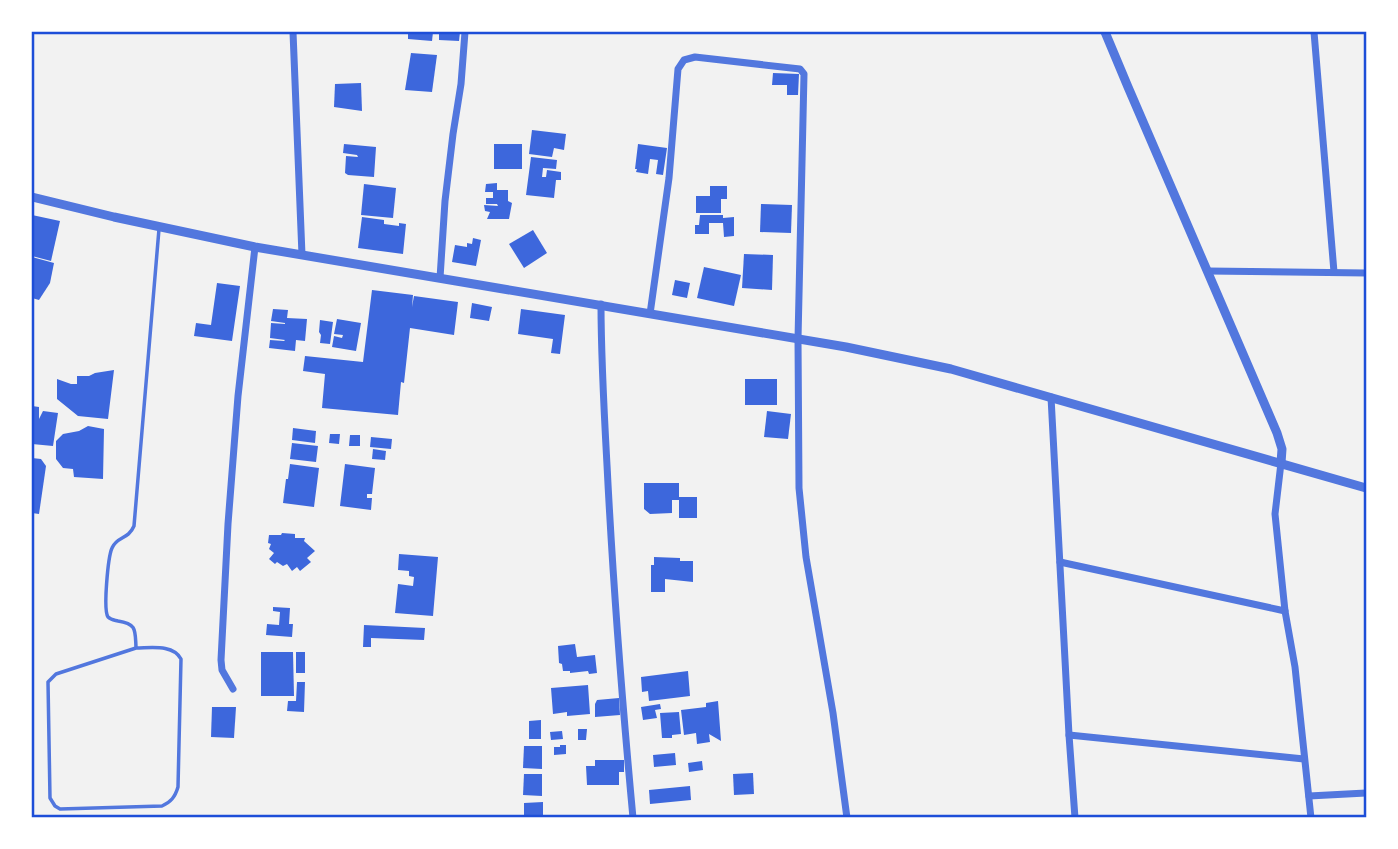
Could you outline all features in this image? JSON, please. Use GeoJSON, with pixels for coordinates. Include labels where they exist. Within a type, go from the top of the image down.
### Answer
{"type":"FeatureCollection","features":[{"type":"Feature","properties":{"kind":"street"},"geometry":{"type":"LineString","coordinates":[[293,32],[302,255]]}},
{"type":"Feature","properties":{"kind":"street"},"geometry":{"type":"LineString","coordinates":[[440,278],[445,201],[461,84],[465,32]]}},
{"type":"Feature","properties":{"kind":"street"},"geometry":{"type":"LineString","coordinates":[[1105,32],[1282,449],[1275,514],[1311,817]]}},
{"type":"Feature","properties":{"kind":"street"},"geometry":{"type":"LineString","coordinates":[[1314,32],[1334,272]]}},
{"type":"Feature","properties":{"kind":"street"},"geometry":{"type":"LineString","coordinates":[[650,314],[669,178],[678,69],[684,60],[695,57],[800,69],[804,74],[804,107],[798,339],[799,488],[804,543],[833,713],[847,817]]}},
{"type":"Feature","properties":{"kind":"street"},"geometry":{"type":"LineString","coordinates":[[32,197],[255,247],[601,304],[846,347],[951,369],[1367,488]]}},
{"type":"Feature","properties":{"kind":"street"},"geometry":{"type":"LineString","coordinates":[[233,689],[222,670],[220,660],[238,396],[255,247]]}},
{"type":"Feature","properties":{"kind":"street"},"geometry":{"type":"LineString","coordinates":[[1208,271],[1367,273]]}},
{"type":"Feature","properties":{"kind":"street"},"geometry":{"type":"LineString","coordinates":[[601,304],[611,544],[633,817]]}},
{"type":"Feature","properties":{"kind":"street"},"geometry":{"type":"LineString","coordinates":[[1051,397],[1075,817]]}},
{"type":"Feature","properties":{"kind":"street"},"geometry":{"type":"LineString","coordinates":[[1060,562],[1286,611]]}},
{"type":"Feature","properties":{"kind":"street"},"geometry":{"type":"LineString","coordinates":[[1069,735],[1304,759]]}},
{"type":"Feature","properties":{"kind":"street"},"geometry":{"type":"LineString","coordinates":[[1308,796],[1367,793]]}},
{"type":"Feature","properties":{"kind":"lane"},"geometry":{"type":"LineString","coordinates":[[136,648],[132,625],[109,618],[105,608],[111,549],[116,540],[128,536],[134,526],[159,227]]}},
{"type":"Feature","properties":{"kind":"lane"},"geometry":{"type":"LineString","coordinates":[[136,648],[168,649],[178,654],[181,659],[176,794],[173,800],[162,806],[60,809],[50,798],[48,682],[56,674],[136,648]]}},
{"type":"Feature","properties":{"kind":"building"},"geometry":{"type":"Polygon","coordinates":[[[408,32],[433,32],[432,41],[408,39],[408,32]]]}},
{"type":"Feature","properties":{"kind":"building"},"geometry":{"type":"Polygon","coordinates":[[[439,32],[460,32],[459,41],[439,40],[439,32]]]}},
{"type":"Feature","properties":{"kind":"building"},"geometry":{"type":"Polygon","coordinates":[[[411,53],[437,55],[432,92],[405,90],[411,53]]]}},
{"type":"Feature","properties":{"kind":"building"},"geometry":{"type":"Polygon","coordinates":[[[773,73],[799,74],[798,95],[787,95],[787,85],[772,85],[773,73]]]}},
{"type":"Feature","properties":{"kind":"building"},"geometry":{"type":"Polygon","coordinates":[[[361,83],[362,111],[334,107],[335,84],[361,83]]]}},
{"type":"Feature","properties":{"kind":"building"},"geometry":{"type":"Polygon","coordinates":[[[532,130],[566,134],[564,150],[554,148],[552,157],[529,154],[532,130]]]}},
{"type":"Feature","properties":{"kind":"building"},"geometry":{"type":"Polygon","coordinates":[[[344,144],[376,147],[374,177],[345,173],[346,156],[358,157],[343,153],[344,144]]]}},
{"type":"Feature","properties":{"kind":"building"},"geometry":{"type":"Polygon","coordinates":[[[494,144],[522,144],[522,169],[494,169],[494,144]]]}},
{"type":"Feature","properties":{"kind":"building"},"geometry":{"type":"Polygon","coordinates":[[[638,144],[667,148],[663,175],[656,174],[658,160],[650,159],[648,174],[636,172],[638,144]]]}},
{"type":"Feature","properties":{"kind":"building"},"geometry":{"type":"Polygon","coordinates":[[[531,157],[557,160],[556,169],[543,168],[542,177],[546,177],[547,170],[561,172],[561,180],[556,180],[554,198],[526,195],[531,157]]]}},
{"type":"Feature","properties":{"kind":"building"},"geometry":{"type":"Polygon","coordinates":[[[497,183],[497,190],[508,190],[508,201],[512,203],[509,219],[487,219],[490,212],[485,211],[484,205],[498,206],[486,204],[486,198],[493,198],[493,192],[485,192],[486,184],[497,183]]]}},
{"type":"Feature","properties":{"kind":"building"},"geometry":{"type":"Polygon","coordinates":[[[364,184],[396,188],[393,218],[361,215],[364,184]]]}},
{"type":"Feature","properties":{"kind":"building"},"geometry":{"type":"Polygon","coordinates":[[[710,186],[727,186],[727,199],[721,199],[721,213],[696,213],[696,196],[710,196],[710,186]]]}},
{"type":"Feature","properties":{"kind":"building"},"geometry":{"type":"Polygon","coordinates":[[[761,204],[792,205],[791,233],[760,232],[761,204]]]}},
{"type":"Feature","properties":{"kind":"building"},"geometry":{"type":"Polygon","coordinates":[[[32,215],[60,221],[51,261],[32,256],[32,215]]]}},
{"type":"Feature","properties":{"kind":"building"},"geometry":{"type":"Polygon","coordinates":[[[700,215],[734,217],[734,236],[724,237],[723,223],[709,223],[709,234],[695,234],[695,225],[699,225],[700,215]]]}},
{"type":"Feature","properties":{"kind":"building"},"geometry":{"type":"Polygon","coordinates":[[[362,217],[384,220],[384,224],[406,224],[403,254],[358,248],[362,217]]]}},
{"type":"Feature","properties":{"kind":"building"},"geometry":{"type":"Polygon","coordinates":[[[533,230],[547,253],[524,268],[509,244],[533,230]]]}},
{"type":"Feature","properties":{"kind":"building"},"geometry":{"type":"Polygon","coordinates":[[[473,238],[481,240],[476,266],[452,262],[455,245],[467,247],[467,243],[472,244],[473,238]]]}},
{"type":"Feature","properties":{"kind":"building"},"geometry":{"type":"Polygon","coordinates":[[[744,254],[773,255],[772,290],[742,288],[744,254]]]}},
{"type":"Feature","properties":{"kind":"building"},"geometry":{"type":"Polygon","coordinates":[[[32,257],[54,263],[50,283],[39,300],[32,298],[32,257]]]}},
{"type":"Feature","properties":{"kind":"building"},"geometry":{"type":"Polygon","coordinates":[[[704,267],[741,275],[734,306],[697,298],[704,267]]]}},
{"type":"Feature","properties":{"kind":"building"},"geometry":{"type":"Polygon","coordinates":[[[675,280],[690,283],[687,298],[672,295],[675,280]]]}},
{"type":"Feature","properties":{"kind":"building"},"geometry":{"type":"Polygon","coordinates":[[[217,283],[240,286],[232,341],[194,336],[196,323],[211,325],[217,283]]]}},
{"type":"Feature","properties":{"kind":"building"},"geometry":{"type":"Polygon","coordinates":[[[372,290],[413,295],[412,307],[414,296],[458,302],[454,335],[410,328],[398,415],[322,408],[325,374],[303,371],[305,356],[363,362],[372,290]]]}},
{"type":"Feature","properties":{"kind":"building"},"geometry":{"type":"Polygon","coordinates":[[[472,303],[492,307],[489,321],[470,318],[472,303]]]}},
{"type":"Feature","properties":{"kind":"building"},"geometry":{"type":"Polygon","coordinates":[[[273,309],[288,310],[287,318],[307,319],[305,341],[296,340],[295,351],[269,348],[270,340],[285,340],[270,338],[271,323],[285,324],[271,321],[273,309]]]}},
{"type":"Feature","properties":{"kind":"building"},"geometry":{"type":"Polygon","coordinates":[[[521,309],[565,315],[560,354],[551,353],[553,339],[518,334],[521,309]]]}},
{"type":"Feature","properties":{"kind":"building"},"geometry":{"type":"Polygon","coordinates":[[[337,319],[361,323],[356,351],[332,347],[334,336],[342,338],[343,335],[334,334],[337,319]]]}},
{"type":"Feature","properties":{"kind":"building"},"geometry":{"type":"Polygon","coordinates":[[[320,320],[333,322],[330,344],[320,343],[320,320]]]}},
{"type":"Feature","properties":{"kind":"building"},"geometry":{"type":"Polygon","coordinates":[[[114,370],[108,419],[78,416],[57,399],[57,379],[77,384],[77,376],[114,370]]]}},
{"type":"Feature","properties":{"kind":"building"},"geometry":{"type":"Polygon","coordinates":[[[745,379],[777,379],[777,405],[745,405],[745,379]]]}},
{"type":"Feature","properties":{"kind":"building"},"geometry":{"type":"Polygon","coordinates":[[[32,406],[39,407],[39,419],[43,411],[58,413],[53,446],[32,444],[32,406]]]}},
{"type":"Feature","properties":{"kind":"building"},"geometry":{"type":"Polygon","coordinates":[[[767,411],[791,414],[788,439],[764,437],[767,411]]]}},
{"type":"Feature","properties":{"kind":"building"},"geometry":{"type":"Polygon","coordinates":[[[88,426],[104,429],[103,479],[74,477],[73,469],[63,468],[56,459],[56,441],[63,434],[88,426]]]}},
{"type":"Feature","properties":{"kind":"building"},"geometry":{"type":"Polygon","coordinates":[[[293,428],[316,431],[315,443],[292,440],[293,428]]]}},
{"type":"Feature","properties":{"kind":"building"},"geometry":{"type":"Polygon","coordinates":[[[330,434],[340,434],[339,444],[329,443],[330,434]]]}},
{"type":"Feature","properties":{"kind":"building"},"geometry":{"type":"Polygon","coordinates":[[[350,435],[360,435],[360,446],[349,446],[350,435]]]}},
{"type":"Feature","properties":{"kind":"building"},"geometry":{"type":"Polygon","coordinates":[[[371,437],[392,439],[391,449],[370,447],[371,437]]]}},
{"type":"Feature","properties":{"kind":"building"},"geometry":{"type":"Polygon","coordinates":[[[292,443],[318,446],[316,462],[290,459],[292,443]]]}},
{"type":"Feature","properties":{"kind":"building"},"geometry":{"type":"Polygon","coordinates":[[[373,449],[386,451],[385,460],[372,459],[373,449]]]}},
{"type":"Feature","properties":{"kind":"building"},"geometry":{"type":"Polygon","coordinates":[[[32,458],[41,459],[46,466],[39,514],[32,513],[32,458]]]}},
{"type":"Feature","properties":{"kind":"building"},"geometry":{"type":"Polygon","coordinates":[[[290,464],[319,468],[314,507],[283,503],[290,464]]]}},
{"type":"Feature","properties":{"kind":"building"},"geometry":{"type":"Polygon","coordinates":[[[345,464],[375,468],[372,494],[367,494],[367,498],[372,498],[371,510],[340,506],[345,464]]]}},
{"type":"Feature","properties":{"kind":"building"},"geometry":{"type":"Polygon","coordinates":[[[644,483],[679,483],[679,497],[697,497],[697,518],[679,518],[679,500],[672,500],[672,513],[650,514],[644,509],[644,483]]]}},
{"type":"Feature","properties":{"kind":"building"},"geometry":{"type":"Polygon","coordinates":[[[295,534],[295,538],[305,538],[304,541],[315,551],[307,558],[311,562],[300,571],[297,567],[292,571],[287,564],[275,564],[269,559],[274,553],[269,549],[269,535],[295,534]]]}},
{"type":"Feature","properties":{"kind":"building"},"geometry":{"type":"Polygon","coordinates":[[[399,554],[438,557],[433,616],[395,613],[398,584],[413,586],[414,577],[409,576],[409,571],[398,570],[399,554]]]}},
{"type":"Feature","properties":{"kind":"building"},"geometry":{"type":"Polygon","coordinates":[[[654,557],[693,561],[693,582],[665,579],[665,592],[651,592],[651,565],[654,565],[654,557]]]}},
{"type":"Feature","properties":{"kind":"building"},"geometry":{"type":"Polygon","coordinates":[[[273,607],[290,608],[292,637],[266,635],[267,624],[279,625],[280,612],[273,611],[273,607]]]}},
{"type":"Feature","properties":{"kind":"building"},"geometry":{"type":"Polygon","coordinates":[[[364,625],[425,628],[424,640],[371,638],[371,647],[363,647],[364,625]]]}},
{"type":"Feature","properties":{"kind":"building"},"geometry":{"type":"Polygon","coordinates":[[[575,644],[577,657],[595,655],[597,673],[563,671],[562,664],[559,663],[558,646],[575,644]]]}},
{"type":"Feature","properties":{"kind":"building"},"geometry":{"type":"Polygon","coordinates":[[[261,652],[293,652],[294,696],[261,696],[261,652]]]}},
{"type":"Feature","properties":{"kind":"building"},"geometry":{"type":"Polygon","coordinates":[[[296,652],[305,652],[305,673],[296,673],[296,652]]]}},
{"type":"Feature","properties":{"kind":"building"},"geometry":{"type":"Polygon","coordinates":[[[688,671],[690,696],[649,701],[648,691],[642,692],[641,677],[688,671]]]}},
{"type":"Feature","properties":{"kind":"building"},"geometry":{"type":"Polygon","coordinates":[[[297,682],[305,682],[304,712],[287,711],[288,701],[296,701],[297,682]]]}},
{"type":"Feature","properties":{"kind":"building"},"geometry":{"type":"Polygon","coordinates":[[[588,685],[590,714],[553,714],[551,688],[588,685]]]}},
{"type":"Feature","properties":{"kind":"building"},"geometry":{"type":"Polygon","coordinates":[[[619,698],[620,715],[595,717],[597,700],[619,698]]]}},
{"type":"Feature","properties":{"kind":"building"},"geometry":{"type":"Polygon","coordinates":[[[718,701],[721,741],[709,734],[710,742],[697,744],[696,733],[684,735],[681,710],[706,707],[706,703],[718,701]]]}},
{"type":"Feature","properties":{"kind":"building"},"geometry":{"type":"Polygon","coordinates":[[[660,704],[661,709],[655,710],[657,718],[643,720],[641,707],[660,704]]]}},
{"type":"Feature","properties":{"kind":"building"},"geometry":{"type":"Polygon","coordinates":[[[212,707],[236,707],[234,738],[211,737],[212,707]]]}},
{"type":"Feature","properties":{"kind":"building"},"geometry":{"type":"Polygon","coordinates":[[[679,712],[681,734],[662,738],[660,713],[679,712]]]}},
{"type":"Feature","properties":{"kind":"building"},"geometry":{"type":"Polygon","coordinates":[[[541,720],[541,739],[529,739],[529,721],[541,720]]]}},
{"type":"Feature","properties":{"kind":"building"},"geometry":{"type":"Polygon","coordinates":[[[578,729],[587,729],[586,740],[578,740],[578,729]]]}},
{"type":"Feature","properties":{"kind":"building"},"geometry":{"type":"Polygon","coordinates":[[[562,731],[563,739],[551,740],[550,732],[562,731]]]}},
{"type":"Feature","properties":{"kind":"building"},"geometry":{"type":"Polygon","coordinates":[[[566,745],[566,754],[554,755],[554,747],[566,745]]]}},
{"type":"Feature","properties":{"kind":"building"},"geometry":{"type":"Polygon","coordinates":[[[524,746],[542,746],[542,769],[523,768],[524,746]]]}},
{"type":"Feature","properties":{"kind":"building"},"geometry":{"type":"Polygon","coordinates":[[[675,753],[676,765],[654,767],[653,755],[675,753]]]}},
{"type":"Feature","properties":{"kind":"building"},"geometry":{"type":"Polygon","coordinates":[[[595,760],[624,760],[624,772],[619,772],[619,785],[587,785],[586,766],[595,766],[595,760]]]}},
{"type":"Feature","properties":{"kind":"building"},"geometry":{"type":"Polygon","coordinates":[[[702,761],[703,770],[689,772],[688,763],[702,761]]]}},
{"type":"Feature","properties":{"kind":"building"},"geometry":{"type":"Polygon","coordinates":[[[753,773],[754,794],[734,795],[733,774],[753,773]]]}},
{"type":"Feature","properties":{"kind":"building"},"geometry":{"type":"Polygon","coordinates":[[[524,774],[542,774],[542,796],[523,795],[524,774]]]}},
{"type":"Feature","properties":{"kind":"building"},"geometry":{"type":"Polygon","coordinates":[[[690,786],[691,800],[650,804],[649,790],[690,786]]]}},
{"type":"Feature","properties":{"kind":"building"},"geometry":{"type":"Polygon","coordinates":[[[543,802],[543,818],[524,818],[524,803],[543,802]]]}}]}
